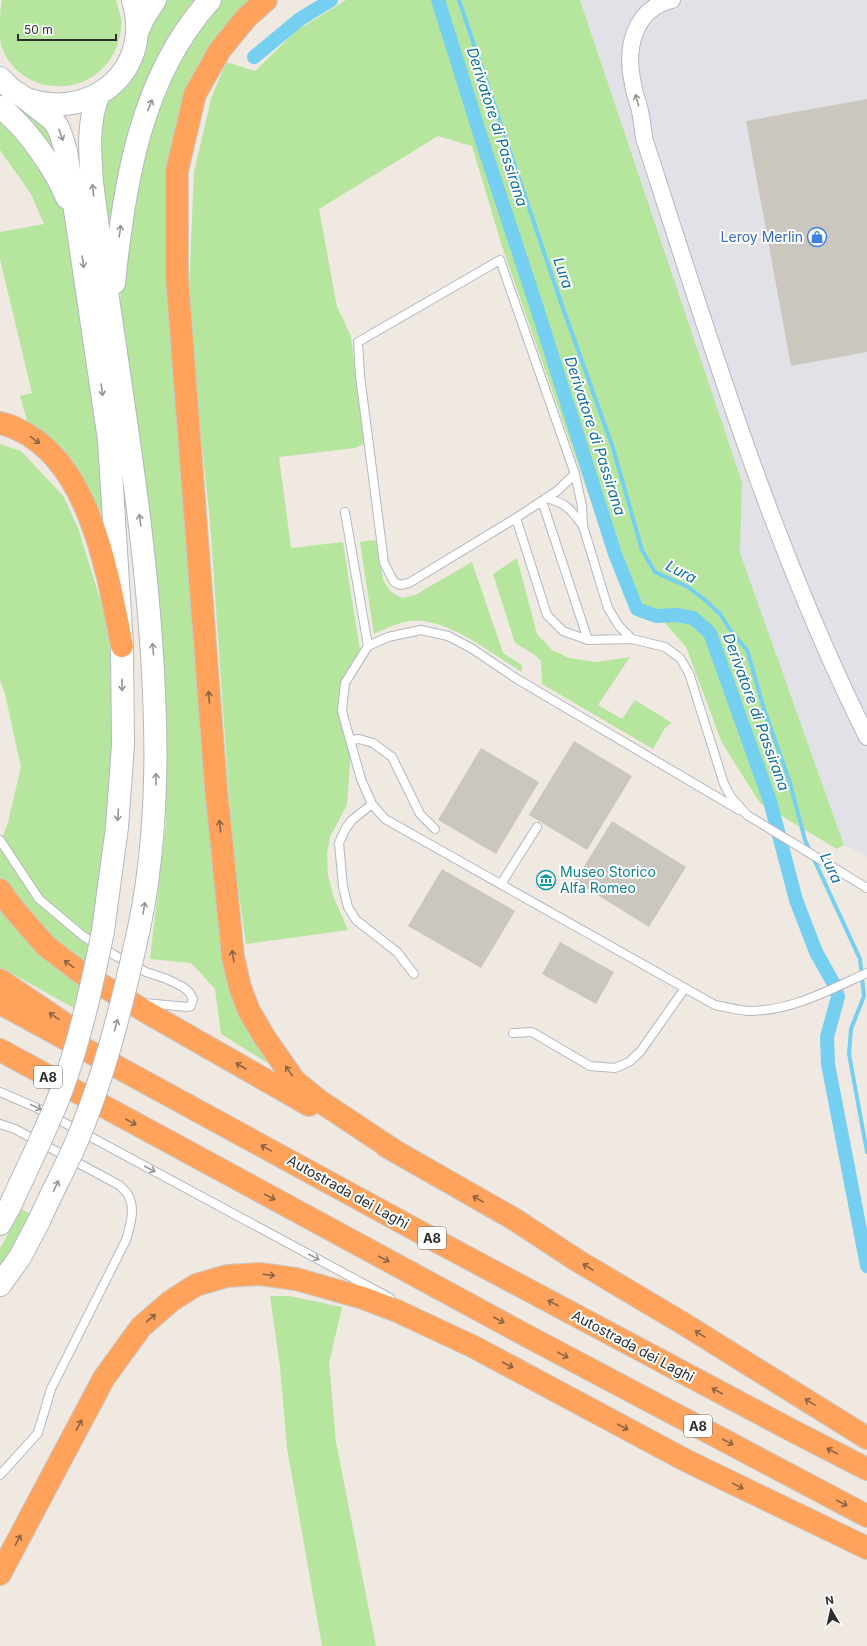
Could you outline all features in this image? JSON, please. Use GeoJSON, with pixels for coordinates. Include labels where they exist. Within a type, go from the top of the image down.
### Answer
{"type":"FeatureCollection","features":[{"type":"Feature","properties":{"kind":"highway"},"geometry":{"type":"LineString","coordinates":[[266,0],[246,18],[220,50],[195,94],[177,171],[177,277],[216,787],[233,957],[240,988],[249,1011],[265,1038],[295,1081],[321,1102],[398,1153]]}},
{"type":"Feature","properties":{"kind":"highway"},"geometry":{"type":"LineString","coordinates":[[0,423],[17,429],[43,446],[58,461],[71,479],[84,503],[101,547],[108,573],[122,646]]}},
{"type":"Feature","properties":{"kind":"highway"},"geometry":{"type":"LineString","coordinates":[[0,890],[12,907],[46,946],[80,972],[309,1105],[398,1153],[514,1219],[578,1261],[684,1324],[867,1438]]}},
{"type":"Feature","properties":{"kind":"highway"},"geometry":{"type":"LineString","coordinates":[[0,980],[61,1020],[142,1080]]}},
{"type":"Feature","properties":{"kind":"highway","name":"Autostrada dei Laghi"},"geometry":{"type":"LineString","coordinates":[[0,1003],[440,1243],[867,1469]]}},
{"type":"Feature","properties":{"kind":"highway","name":"A8"},"geometry":{"type":"LineString","coordinates":[[0,1050],[529,1337],[867,1516]]}},
{"type":"Feature","properties":{"kind":"highway"},"geometry":{"type":"LineString","coordinates":[[0,1574],[104,1378],[141,1326],[171,1301],[196,1285],[227,1276],[260,1274],[296,1279],[363,1298],[390,1308],[474,1347],[687,1461],[867,1548]]}},
{"type":"Feature","properties":{"kind":"main road"},"geometry":{"type":"LineString","coordinates":[[25,98],[42,104],[59,105],[79,103],[99,94],[113,83],[124,70],[133,54],[137,33],[137,14],[133,0]]}},
{"type":"Feature","properties":{"kind":"main road"},"geometry":{"type":"LineString","coordinates":[[137,33],[143,19],[155,0]]}},
{"type":"Feature","properties":{"kind":"main road"},"geometry":{"type":"LineString","coordinates":[[112,326],[117,255],[132,157],[159,80],[174,49],[194,18],[210,0]]}},
{"type":"Feature","properties":{"kind":"main road"},"geometry":{"type":"LineString","coordinates":[[0,78],[11,89],[52,119],[60,133],[66,151],[109,440],[122,646],[123,746],[117,826],[103,931],[90,997],[78,1041],[46,1128],[5,1215]]}},
{"type":"Feature","properties":{"kind":"main road"},"geometry":{"type":"LineString","coordinates":[[0,1302],[20,1257],[39,1221],[76,1142],[90,1108],[109,1049],[135,946],[142,916],[153,839],[156,780],[156,732],[153,654],[143,545],[97,221],[90,159],[94,105],[99,94]]}},
{"type":"Feature","properties":{"kind":"main road"},"geometry":{"type":"LineString","coordinates":[[0,107],[25,133],[46,160],[63,188],[77,223]]}},
{"type":"Feature","properties":{"kind":"main road"},"geometry":{"type":"LineString","coordinates":[[0,1285],[20,1257]]}},
{"type":"Feature","properties":{"kind":"street"},"geometry":{"type":"LineString","coordinates":[[672,0],[657,5],[649,10],[638,24],[632,41],[632,84],[640,111],[644,138],[761,489],[845,694],[867,737]]}},
{"type":"Feature","properties":{"kind":"lane"},"geometry":{"type":"LineString","coordinates":[[575,474],[557,491],[516,518],[409,583],[400,585],[394,582],[384,563],[360,376],[358,342],[500,260],[575,474],[582,506],[583,526],[608,608],[619,626],[632,639]]}},
{"type":"Feature","properties":{"kind":"lane"},"geometry":{"type":"LineString","coordinates":[[544,499],[560,501],[571,510],[583,526]]}},
{"type":"Feature","properties":{"kind":"lane"},"geometry":{"type":"LineString","coordinates":[[544,499],[588,640]]}},
{"type":"Feature","properties":{"kind":"lane"},"geometry":{"type":"LineString","coordinates":[[345,512],[368,646]]}},
{"type":"Feature","properties":{"kind":"lane"},"geometry":{"type":"LineString","coordinates":[[516,518],[547,615],[564,631],[588,640],[632,639],[665,647],[680,658],[689,673],[724,784],[730,797],[747,815]]}},
{"type":"Feature","properties":{"kind":"lane"},"geometry":{"type":"LineString","coordinates":[[867,888],[517,679],[471,648],[448,636],[421,630],[388,637],[368,646],[345,682],[342,711],[361,779],[372,804],[385,819],[437,850],[501,884],[715,1005],[747,1011],[774,1009],[809,1000],[867,972]]}},
{"type":"Feature","properties":{"kind":"lane"},"geometry":{"type":"LineString","coordinates":[[351,740],[359,739],[374,743],[392,757],[420,814],[434,829]]}},
{"type":"Feature","properties":{"kind":"lane"},"geometry":{"type":"LineString","coordinates":[[372,804],[352,820],[346,828],[340,843],[343,888],[348,906],[356,920],[397,952],[414,974]]}},
{"type":"Feature","properties":{"kind":"lane"},"geometry":{"type":"LineString","coordinates":[[501,884],[537,827]]}},
{"type":"Feature","properties":{"kind":"lane"},"geometry":{"type":"LineString","coordinates":[[0,840],[39,899],[83,936],[146,972],[167,979],[183,987],[189,992],[193,999],[191,1006],[187,1007],[128,1001]]}},
{"type":"Feature","properties":{"kind":"lane"},"geometry":{"type":"LineString","coordinates":[[513,1033],[532,1032],[590,1066],[616,1068],[629,1062],[640,1052],[685,988]]}},
{"type":"Feature","properties":{"kind":"lane"},"geometry":{"type":"LineString","coordinates":[[0,1092],[37,1108],[399,1303],[474,1347]]}},
{"type":"Feature","properties":{"kind":"lane"},"geometry":{"type":"LineString","coordinates":[[0,1124],[15,1128],[119,1185],[128,1195],[132,1220],[126,1240],[51,1389],[38,1433],[0,1475]]}},
{"type":"Feature","properties":{"kind":"shaded area"},"geometry":{"type":"Polygon","coordinates":[[[580,0],[867,0],[867,857],[844,845],[740,553],[742,482],[580,0]]]}},
{"type":"Feature","properties":{"kind":"green space"},"geometry":{"type":"Polygon","coordinates":[[[2,0],[116,0],[121,16],[121,22],[119,40],[116,48],[106,65],[92,77],[75,84],[57,86],[40,83],[24,76],[10,63],[1,45],[0,19],[2,0]]]}},
{"type":"Feature","properties":{"kind":"green space"},"geometry":{"type":"Polygon","coordinates":[[[163,0],[201,0],[168,46],[112,276],[97,159],[105,99],[144,35],[163,0]]]}},
{"type":"Feature","properties":{"kind":"green space"},"geometry":{"type":"Polygon","coordinates":[[[221,0],[257,0],[241,13],[171,170],[227,958],[290,1077],[221,1034],[215,989],[191,963],[150,959],[166,822],[165,680],[154,558],[120,326],[120,299],[132,204],[152,123],[181,53],[221,0]]]}},
{"type":"Feature","properties":{"kind":"green space"},"geometry":{"type":"Polygon","coordinates":[[[346,0],[580,0],[742,482],[740,553],[844,845],[837,849],[760,803],[722,743],[686,647],[657,614],[634,600],[588,493],[502,246],[472,146],[438,136],[319,209],[337,307],[351,336],[364,444],[355,448],[279,457],[291,548],[343,542],[360,651],[342,682],[351,751],[347,805],[330,837],[327,853],[328,875],[334,898],[348,930],[246,944],[236,875],[210,522],[188,310],[194,172],[211,99],[226,62],[255,71],[296,31],[346,0]]]}},
{"type":"Feature","properties":{"kind":"green space"},"geometry":{"type":"Polygon","coordinates":[[[0,85],[48,123],[66,183],[0,101],[0,85]]]}},
{"type":"Feature","properties":{"kind":"green space"},"geometry":{"type":"Polygon","coordinates":[[[0,115],[20,137],[55,191],[70,226],[86,332],[111,547],[29,427],[20,396],[32,393],[0,259],[0,232],[44,224],[31,194],[0,150],[0,115]]]}},
{"type":"Feature","properties":{"kind":"green space"},"geometry":{"type":"Polygon","coordinates":[[[0,444],[21,451],[64,497],[78,528],[109,628],[112,724],[111,789],[99,894],[84,965],[63,950],[5,886],[0,878],[0,844],[8,822],[21,767],[5,694],[0,680],[0,444]]]}},
{"type":"Feature","properties":{"kind":"green space"},"geometry":{"type":"Polygon","coordinates":[[[376,540],[383,580],[391,592],[402,598],[415,595],[472,562],[503,653],[522,665],[522,672],[482,646],[437,624],[422,621],[409,621],[374,634],[360,542],[376,540]]]}},
{"type":"Feature","properties":{"kind":"green space"},"geometry":{"type":"Polygon","coordinates":[[[517,558],[537,634],[552,650],[569,658],[596,662],[630,657],[598,705],[622,719],[635,700],[672,723],[665,728],[653,749],[542,684],[541,661],[535,655],[515,643],[493,574],[517,558]]]}},
{"type":"Feature","properties":{"kind":"green space"},"geometry":{"type":"Polygon","coordinates":[[[0,901],[80,982],[74,1008],[0,967],[0,901]]]}},
{"type":"Feature","properties":{"kind":"green space"},"geometry":{"type":"Polygon","coordinates":[[[21,1209],[29,1213],[17,1241],[0,1269],[0,1249],[21,1209]]]}},
{"type":"Feature","properties":{"kind":"green space"},"geometry":{"type":"Polygon","coordinates":[[[270,1296],[289,1296],[342,1307],[329,1363],[336,1442],[376,1646],[322,1646],[287,1448],[280,1367],[270,1296]]]}},
{"type":"Feature","properties":{"kind":"building","name":"Leroy Merlin"},"geometry":{"type":"Polygon","coordinates":[[[867,99],[867,352],[791,366],[746,121],[867,99]]]}},
{"type":"Feature","properties":{"kind":"building"},"geometry":{"type":"Polygon","coordinates":[[[574,741],[632,776],[587,850],[529,815],[574,741]]]}},
{"type":"Feature","properties":{"kind":"building"},"geometry":{"type":"Polygon","coordinates":[[[481,748],[539,782],[496,854],[438,820],[481,748]]]}},
{"type":"Feature","properties":{"kind":"building"},"geometry":{"type":"Polygon","coordinates":[[[612,821],[686,867],[649,927],[575,881],[612,821]]]}},
{"type":"Feature","properties":{"kind":"building"},"geometry":{"type":"Polygon","coordinates":[[[442,869],[515,911],[481,968],[408,926],[442,869]]]}},
{"type":"Feature","properties":{"kind":"building"},"geometry":{"type":"Polygon","coordinates":[[[560,942],[614,972],[596,1004],[542,974],[560,942]]]}},
{"type":"Feature","properties":{"kind":"waterway","name":"Derivatore di Passirana"},"geometry":{"type":"LineString","coordinates":[[254,57],[300,19],[331,0]]}},
{"type":"Feature","properties":{"kind":"waterway","name":"Derivatore di Passirana"},"geometry":{"type":"LineString","coordinates":[[438,0],[615,554],[637,609],[656,616],[677,615],[693,618],[710,633],[770,801],[796,900],[816,952],[835,986],[838,997],[827,1037],[828,1064],[867,1266]]}},
{"type":"Feature","properties":{"kind":"waterway","name":"Lura"},"geometry":{"type":"LineString","coordinates":[[459,0],[559,297],[613,448],[642,550],[655,572],[688,587],[720,614],[731,631],[747,650],[764,709],[790,783],[805,840],[860,959],[864,996],[851,1029],[849,1054],[867,1152]]}},
{"type":"Feature","properties":{"kind":"place","name":"Leroy Merlin"},"geometry":{"type":"Point","coordinates":[817,237]}},
{"type":"Feature","properties":{"kind":"place","name":"Museo Storico Alfa Romeo"},"geometry":{"type":"Point","coordinates":[546,880]}}]}
